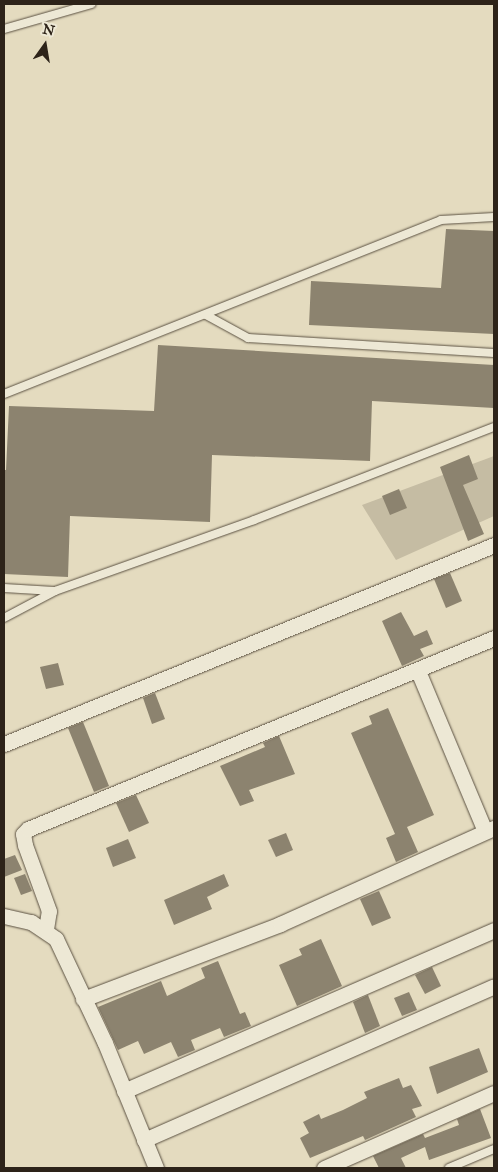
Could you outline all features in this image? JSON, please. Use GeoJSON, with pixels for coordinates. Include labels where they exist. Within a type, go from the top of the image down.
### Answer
{"type":"FeatureCollection","features":[{"type":"Feature","properties":{"kind":"street"},"geometry":{"type":"LineString","coordinates":[[4,744],[494,545]]}},
{"type":"Feature","properties":{"kind":"street"},"geometry":{"type":"LineString","coordinates":[[46,929],[49,911],[25,845],[23,834],[28,829],[418,671],[494,638]]}},
{"type":"Feature","properties":{"kind":"street"},"geometry":{"type":"LineString","coordinates":[[83,999],[280,924],[489,829],[418,671]]}},
{"type":"Feature","properties":{"kind":"street"},"geometry":{"type":"LineString","coordinates":[[4,916],[31,922],[46,929],[56,939],[156,1168]]}},
{"type":"Feature","properties":{"kind":"street"},"geometry":{"type":"LineString","coordinates":[[124,1091],[494,930]]}},
{"type":"Feature","properties":{"kind":"street"},"geometry":{"type":"LineString","coordinates":[[144,1140],[494,986]]}},
{"type":"Feature","properties":{"kind":"street"},"geometry":{"type":"LineString","coordinates":[[324,1168],[494,1093]]}},
{"type":"Feature","properties":{"kind":"lane"},"geometry":{"type":"LineString","coordinates":[[4,29],[91,4]]}},
{"type":"Feature","properties":{"kind":"lane"},"geometry":{"type":"LineString","coordinates":[[4,394],[441,220],[494,217]]}},
{"type":"Feature","properties":{"kind":"lane"},"geometry":{"type":"LineString","coordinates":[[206,315],[248,338],[494,352]]}},
{"type":"Feature","properties":{"kind":"lane"},"geometry":{"type":"LineString","coordinates":[[4,618],[55,591],[254,520],[494,427]]}},
{"type":"Feature","properties":{"kind":"lane"},"geometry":{"type":"LineString","coordinates":[[4,588],[55,591]]}},
{"type":"Feature","properties":{"kind":"lane"},"geometry":{"type":"LineString","coordinates":[[448,1168],[494,1149]]}},
{"type":"Feature","properties":{"kind":"shaded area"},"geometry":{"type":"Polygon","coordinates":[[[494,456],[494,516],[396,560],[362,505],[494,456]]]}},
{"type":"Feature","properties":{"kind":"building"},"geometry":{"type":"Polygon","coordinates":[[[446,229],[494,231],[494,334],[309,325],[311,281],[441,288],[446,229]]]}},
{"type":"Feature","properties":{"kind":"building"},"geometry":{"type":"Polygon","coordinates":[[[158,345],[494,365],[494,408],[372,401],[370,461],[212,455],[210,522],[70,516],[68,577],[4,574],[4,470],[6,470],[9,406],[154,411],[158,345]]]}},
{"type":"Feature","properties":{"kind":"building"},"geometry":{"type":"Polygon","coordinates":[[[469,455],[478,479],[463,485],[484,534],[468,541],[440,467],[469,455]]]}},
{"type":"Feature","properties":{"kind":"building"},"geometry":{"type":"Polygon","coordinates":[[[399,489],[407,508],[390,515],[382,496],[399,489]]]}},
{"type":"Feature","properties":{"kind":"building"},"geometry":{"type":"Polygon","coordinates":[[[450,573],[462,601],[446,608],[434,579],[450,573]]]}},
{"type":"Feature","properties":{"kind":"building"},"geometry":{"type":"Polygon","coordinates":[[[401,612],[414,636],[427,630],[433,644],[420,649],[424,656],[402,666],[382,621],[401,612]]]}},
{"type":"Feature","properties":{"kind":"building"},"geometry":{"type":"Polygon","coordinates":[[[58,663],[64,685],[46,689],[40,667],[58,663]]]}},
{"type":"Feature","properties":{"kind":"building"},"geometry":{"type":"Polygon","coordinates":[[[155,693],[165,719],[152,724],[143,698],[155,693]]]}},
{"type":"Feature","properties":{"kind":"building"},"geometry":{"type":"Polygon","coordinates":[[[388,708],[434,815],[407,827],[418,852],[396,862],[386,838],[395,834],[351,733],[372,724],[369,716],[388,708]]]}},
{"type":"Feature","properties":{"kind":"building"},"geometry":{"type":"Polygon","coordinates":[[[83,722],[109,786],[94,792],[68,728],[83,722]]]}},
{"type":"Feature","properties":{"kind":"building"},"geometry":{"type":"Polygon","coordinates":[[[279,736],[295,774],[249,790],[254,801],[240,806],[220,766],[265,747],[263,743],[279,736]]]}},
{"type":"Feature","properties":{"kind":"building"},"geometry":{"type":"Polygon","coordinates":[[[136,795],[149,823],[129,832],[116,803],[136,795]]]}},
{"type":"Feature","properties":{"kind":"building"},"geometry":{"type":"Polygon","coordinates":[[[286,833],[293,850],[276,857],[268,840],[286,833]]]}},
{"type":"Feature","properties":{"kind":"building"},"geometry":{"type":"Polygon","coordinates":[[[128,839],[136,858],[113,867],[106,848],[128,839]]]}},
{"type":"Feature","properties":{"kind":"building"},"geometry":{"type":"Polygon","coordinates":[[[15,855],[22,870],[4,877],[4,859],[15,855]]]}},
{"type":"Feature","properties":{"kind":"building"},"geometry":{"type":"Polygon","coordinates":[[[25,874],[32,891],[21,895],[14,878],[25,874]]]}},
{"type":"Feature","properties":{"kind":"building"},"geometry":{"type":"Polygon","coordinates":[[[224,874],[229,886],[207,897],[212,909],[174,925],[164,900],[224,874]]]}},
{"type":"Feature","properties":{"kind":"building"},"geometry":{"type":"Polygon","coordinates":[[[379,891],[391,918],[372,926],[360,899],[379,891]]]}},
{"type":"Feature","properties":{"kind":"building"},"geometry":{"type":"Polygon","coordinates":[[[321,939],[342,986],[297,1006],[279,965],[302,955],[299,949],[321,939]]]}},
{"type":"Feature","properties":{"kind":"building"},"geometry":{"type":"Polygon","coordinates":[[[218,961],[240,1014],[245,1012],[251,1026],[224,1037],[220,1028],[191,1040],[195,1050],[178,1057],[171,1042],[144,1054],[138,1041],[118,1050],[98,1007],[161,981],[167,996],[205,978],[201,968],[218,961]]]}},
{"type":"Feature","properties":{"kind":"building"},"geometry":{"type":"Polygon","coordinates":[[[432,967],[441,986],[425,994],[415,975],[432,967]]]}},
{"type":"Feature","properties":{"kind":"building"},"geometry":{"type":"Polygon","coordinates":[[[409,992],[417,1010],[402,1016],[394,998],[409,992]]]}},
{"type":"Feature","properties":{"kind":"building"},"geometry":{"type":"Polygon","coordinates":[[[368,995],[380,1026],[365,1033],[353,1002],[368,995]]]}},
{"type":"Feature","properties":{"kind":"building"},"geometry":{"type":"Polygon","coordinates":[[[479,1048],[488,1072],[437,1094],[429,1067],[479,1048]]]}},
{"type":"Feature","properties":{"kind":"building"},"geometry":{"type":"Polygon","coordinates":[[[399,1078],[403,1088],[411,1085],[422,1106],[412,1109],[416,1117],[365,1140],[363,1136],[310,1158],[300,1138],[309,1133],[303,1122],[319,1114],[321,1119],[343,1110],[367,1098],[364,1092],[399,1078]]]}},
{"type":"Feature","properties":{"kind":"building"},"geometry":{"type":"Polygon","coordinates":[[[480,1109],[491,1138],[429,1160],[425,1147],[401,1158],[406,1168],[379,1168],[373,1156],[423,1134],[425,1138],[459,1125],[457,1119],[480,1109]]]}}]}
